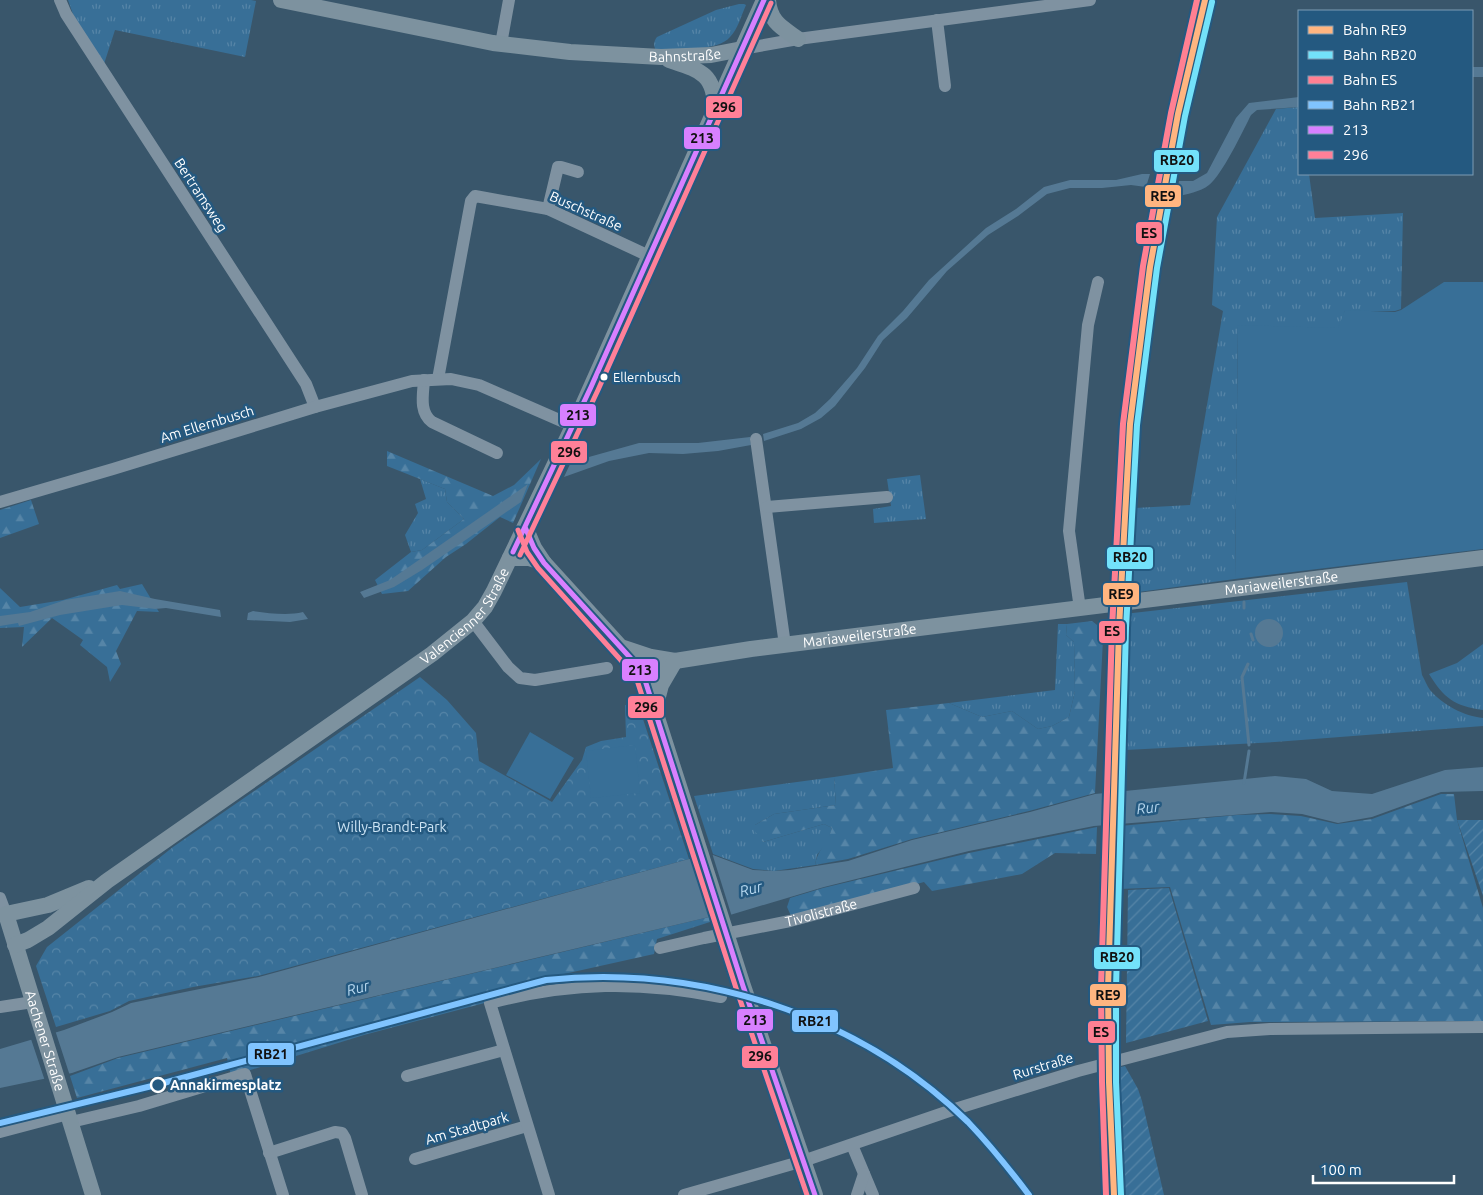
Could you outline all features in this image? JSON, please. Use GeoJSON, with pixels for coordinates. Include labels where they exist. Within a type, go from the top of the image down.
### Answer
{"type":"FeatureCollection","features":[{"type":"Feature","properties":{"kind":"main road","name":"Bahnstraße"},"geometry":{"type":"LineString","coordinates":[[281,0],[501,44],[570,52],[661,57],[711,55],[742,48]]}},
{"type":"Feature","properties":{"kind":"main road","name":"Valencienner Straße"},"geometry":{"type":"LineString","coordinates":[[15,945],[28,940],[48,928],[107,881],[432,654],[473,621],[485,607],[573,426],[764,0]]}},
{"type":"Feature","properties":{"kind":"main road"},"geometry":{"type":"LineString","coordinates":[[768,0],[769,11],[776,23],[798,39]]}},
{"type":"Feature","properties":{"kind":"main road"},"geometry":{"type":"LineString","coordinates":[[661,57],[694,70],[710,81],[715,94],[715,108]]}},
{"type":"Feature","properties":{"kind":"main road"},"geometry":{"type":"LineString","coordinates":[[525,527],[534,548],[544,563],[636,663],[643,674],[746,996],[815,1195]]}},
{"type":"Feature","properties":{"kind":"main road"},"geometry":{"type":"LineString","coordinates":[[510,558],[529,558],[544,563]]}},
{"type":"Feature","properties":{"kind":"main road","name":"Mariaweilerstraße"},"geometry":{"type":"LineString","coordinates":[[643,674],[675,661],[785,645],[1483,558]]}},
{"type":"Feature","properties":{"kind":"main road"},"geometry":{"type":"LineString","coordinates":[[620,646],[651,657],[675,661],[661,685],[655,708]]}},
{"type":"Feature","properties":{"kind":"main road","name":"Valencienner Straße"},"geometry":{"type":"LineString","coordinates":[[6,914],[48,905],[107,881]]}},
{"type":"Feature","properties":{"kind":"main road"},"geometry":{"type":"LineString","coordinates":[[48,905],[53,917],[48,928]]}},
{"type":"Feature","properties":{"kind":"main road","name":"Aachener Straße"},"geometry":{"type":"LineString","coordinates":[[6,914],[93,1195]]}},
{"type":"Feature","properties":{"kind":"street","name":"Bertramsweg"},"geometry":{"type":"LineString","coordinates":[[60,0],[66,14],[306,384],[315,407]]}},
{"type":"Feature","properties":{"kind":"street"},"geometry":{"type":"LineString","coordinates":[[501,44],[509,0]]}},
{"type":"Feature","properties":{"kind":"street","name":"Bahnstraße"},"geometry":{"type":"LineString","coordinates":[[742,48],[1090,0]]}},
{"type":"Feature","properties":{"kind":"street"},"geometry":{"type":"LineString","coordinates":[[937,20],[945,86]]}},
{"type":"Feature","properties":{"kind":"street"},"geometry":{"type":"LineString","coordinates":[[548,209],[558,167],[561,166],[578,172]]}},
{"type":"Feature","properties":{"kind":"street","name":"Buschstraße"},"geometry":{"type":"LineString","coordinates":[[438,379],[471,202],[476,196],[548,209],[649,256]]}},
{"type":"Feature","properties":{"kind":"street"},"geometry":{"type":"LineString","coordinates":[[1080,609],[1069,531],[1088,325],[1098,282]]}},
{"type":"Feature","properties":{"kind":"street","name":"Am Ellernbusch"},"geometry":{"type":"LineString","coordinates":[[0,502],[400,383],[438,379],[479,385],[573,426]]}},
{"type":"Feature","properties":{"kind":"street"},"geometry":{"type":"LineString","coordinates":[[424,380],[424,411],[428,418],[497,453]]}},
{"type":"Feature","properties":{"kind":"street"},"geometry":{"type":"LineString","coordinates":[[756,439],[785,645]]}},
{"type":"Feature","properties":{"kind":"street"},"geometry":{"type":"LineString","coordinates":[[766,507],[887,497]]}},
{"type":"Feature","properties":{"kind":"street"},"geometry":{"type":"LineString","coordinates":[[473,621],[508,667],[520,678],[535,680],[607,668]]}},
{"type":"Feature","properties":{"kind":"street","name":"Tivolistraße"},"geometry":{"type":"LineString","coordinates":[[660,948],[726,931],[817,915],[914,888]]}},
{"type":"Feature","properties":{"kind":"street"},"geometry":{"type":"LineString","coordinates":[[0,898],[6,914]]}},
{"type":"Feature","properties":{"kind":"street","name":"Am Stadtpark"},"geometry":{"type":"LineString","coordinates":[[549,1195],[490,1003],[522,995],[587,986],[670,988],[721,997]]}},
{"type":"Feature","properties":{"kind":"street"},"geometry":{"type":"LineString","coordinates":[[0,1008],[34,1006]]}},
{"type":"Feature","properties":{"kind":"street","name":"Rurstraße"},"geometry":{"type":"LineString","coordinates":[[684,1195],[803,1161],[955,1109],[1074,1072],[1227,1032],[1270,1029],[1483,1027]]}},
{"type":"Feature","properties":{"kind":"street"},"geometry":{"type":"LineString","coordinates":[[407,1076],[504,1050]]}},
{"type":"Feature","properties":{"kind":"street"},"geometry":{"type":"LineString","coordinates":[[0,1132],[68,1112],[139,1106],[244,1074],[283,1195]]}},
{"type":"Feature","properties":{"kind":"street","name":"Am Stadtpark"},"geometry":{"type":"LineString","coordinates":[[415,1159],[527,1126]]}},
{"type":"Feature","properties":{"kind":"street"},"geometry":{"type":"LineString","coordinates":[[269,1153],[335,1132],[342,1133],[362,1195]]}},
{"type":"Feature","properties":{"kind":"street"},"geometry":{"type":"LineString","coordinates":[[852,1145],[873,1195]]}},
{"type":"Feature","properties":{"kind":"street"},"geometry":{"type":"LineString","coordinates":[[858,1195],[864,1174]]}},
{"type":"Feature","properties":{"kind":"green space"},"geometry":{"type":"Polygon","coordinates":[[[68,0],[256,1],[245,57],[115,30],[104,64],[74,17],[68,0]]]}},
{"type":"Feature","properties":{"kind":"green space"},"geometry":{"type":"Polygon","coordinates":[[[739,4],[746,5],[735,30],[724,42],[697,49],[658,52],[655,49],[654,43],[657,37],[716,10],[739,4]]]}},
{"type":"Feature","properties":{"kind":"green space"},"geometry":{"type":"Polygon","coordinates":[[[1298,107],[1298,175],[1309,175],[1315,218],[1403,213],[1401,309],[1395,311],[1345,311],[1339,329],[1238,326],[1235,579],[1131,593],[1135,508],[1190,505],[1223,311],[1212,305],[1217,217],[1276,109],[1298,107]]]}},
{"type":"Feature","properties":{"kind":"green space"},"geometry":{"type":"Polygon","coordinates":[[[1444,282],[1483,282],[1483,549],[1235,579],[1238,325],[1338,328],[1345,310],[1395,312],[1444,282]]]}},
{"type":"Feature","properties":{"kind":"green space"},"geometry":{"type":"Polygon","coordinates":[[[387,451],[493,496],[514,485],[541,459],[513,523],[500,517],[446,557],[408,591],[382,594],[375,580],[411,552],[422,550],[464,519],[447,502],[445,489],[387,466],[387,451]]]}},
{"type":"Feature","properties":{"kind":"green space"},"geometry":{"type":"Polygon","coordinates":[[[920,475],[926,519],[874,523],[873,509],[891,506],[887,479],[920,475]]]}},
{"type":"Feature","properties":{"kind":"green space"},"geometry":{"type":"Polygon","coordinates":[[[420,479],[445,489],[447,502],[464,519],[422,550],[411,552],[405,535],[418,513],[415,504],[426,499],[420,479]]]}},
{"type":"Feature","properties":{"kind":"green space"},"geometry":{"type":"Polygon","coordinates":[[[31,500],[39,524],[0,538],[0,510],[31,500]]]}},
{"type":"Feature","properties":{"kind":"green space"},"geometry":{"type":"Polygon","coordinates":[[[1407,582],[1422,675],[1428,687],[1441,700],[1454,709],[1483,718],[1483,726],[1275,742],[1126,750],[1124,614],[1407,582]]]}},
{"type":"Feature","properties":{"kind":"green space"},"geometry":{"type":"Polygon","coordinates":[[[142,584],[159,612],[137,611],[116,651],[121,664],[110,682],[107,667],[80,645],[83,640],[52,618],[22,647],[24,627],[0,628],[0,588],[20,607],[63,600],[117,585],[120,589],[142,584]]]}},
{"type":"Feature","properties":{"kind":"green space"},"geometry":{"type":"Polygon","coordinates":[[[1092,621],[1097,625],[1103,639],[1095,793],[912,839],[848,859],[815,865],[832,828],[824,824],[763,842],[754,830],[755,825],[774,814],[836,805],[834,777],[893,768],[886,710],[949,703],[982,717],[1012,711],[1038,729],[1052,726],[1069,717],[1075,691],[1074,642],[1066,635],[1067,624],[1092,621]]]}},
{"type":"Feature","properties":{"kind":"green space"},"geometry":{"type":"Polygon","coordinates":[[[1058,624],[1067,624],[1066,635],[1074,642],[1075,691],[1069,717],[1052,726],[1038,729],[1012,711],[982,717],[949,703],[1055,690],[1058,624]]]}},
{"type":"Feature","properties":{"kind":"green space"},"geometry":{"type":"Polygon","coordinates":[[[1483,644],[1483,710],[1464,706],[1445,695],[1429,674],[1457,663],[1483,644]]]}},
{"type":"Feature","properties":{"kind":"green space","name":"Willy-Brandt-Park"},"geometry":{"type":"Polygon","coordinates":[[[420,677],[447,700],[476,733],[479,761],[552,802],[582,760],[586,747],[601,741],[626,737],[625,705],[639,707],[689,859],[258,976],[193,987],[129,1001],[110,1011],[56,1027],[36,966],[47,947],[173,847],[420,677]]]}},
{"type":"Feature","properties":{"kind":"green space"},"geometry":{"type":"Polygon","coordinates":[[[530,732],[574,758],[550,799],[506,775],[530,732]]]}},
{"type":"Feature","properties":{"kind":"green space"},"geometry":{"type":"Polygon","coordinates":[[[635,745],[640,793],[591,798],[586,751],[635,745]]]}},
{"type":"Feature","properties":{"kind":"green space"},"geometry":{"type":"Polygon","coordinates":[[[834,777],[836,805],[774,814],[755,825],[763,842],[824,824],[832,828],[828,841],[817,855],[815,865],[774,871],[753,869],[713,854],[694,796],[834,777]]]}},
{"type":"Feature","properties":{"kind":"green space"},"geometry":{"type":"Polygon","coordinates":[[[1441,794],[1454,794],[1457,820],[1483,908],[1483,1021],[1250,1022],[1211,1025],[1170,887],[1119,889],[1120,826],[1237,815],[1270,814],[1301,816],[1337,824],[1372,819],[1441,794]]]}},
{"type":"Feature","properties":{"kind":"green space"},"geometry":{"type":"Polygon","coordinates":[[[1457,820],[1483,820],[1483,896],[1457,820]]]}},
{"type":"Feature","properties":{"kind":"green space"},"geometry":{"type":"Polygon","coordinates":[[[1097,827],[1096,854],[1055,853],[1022,874],[932,891],[924,882],[792,918],[787,907],[790,898],[823,888],[969,853],[1097,827]]]}},
{"type":"Feature","properties":{"kind":"green space"},"geometry":{"type":"Polygon","coordinates":[[[1169,888],[1208,1021],[1126,1043],[1128,890],[1169,888]]]}},
{"type":"Feature","properties":{"kind":"green space"},"geometry":{"type":"Polygon","coordinates":[[[709,917],[710,922],[657,939],[654,954],[546,978],[522,993],[364,1035],[231,1076],[227,1058],[77,1098],[70,1076],[118,1058],[709,917]]]}},
{"type":"Feature","properties":{"kind":"green space"},"geometry":{"type":"Polygon","coordinates":[[[1125,1066],[1138,1089],[1142,1101],[1164,1195],[1121,1195],[1114,1069],[1125,1066]]]}},
{"type":"Feature","properties":{"kind":"water"},"geometry":{"type":"Polygon","coordinates":[[[1473,67],[1483,67],[1483,77],[1473,77],[1473,67]]]}},
{"type":"Feature","properties":{"kind":"water"},"geometry":{"type":"Polygon","coordinates":[[[1298,97],[1298,107],[1257,110],[1251,115],[1232,152],[1214,180],[1202,189],[1176,197],[1179,181],[1193,181],[1207,173],[1236,118],[1249,103],[1298,97]]]}},
{"type":"Feature","properties":{"kind":"water"},"geometry":{"type":"Polygon","coordinates":[[[1150,174],[1146,187],[1131,185],[1102,188],[1070,188],[1047,194],[1018,216],[988,235],[947,271],[907,318],[883,340],[865,368],[835,406],[821,418],[801,429],[764,441],[763,434],[798,423],[815,413],[857,368],[878,336],[903,311],[929,280],[986,228],[1016,209],[1044,187],[1070,180],[1116,180],[1150,174]]]}},
{"type":"Feature","properties":{"kind":"water"},"geometry":{"type":"Polygon","coordinates":[[[750,437],[751,445],[718,451],[683,454],[649,453],[609,461],[564,477],[571,462],[639,443],[698,443],[750,437]]]}},
{"type":"Feature","properties":{"kind":"water"},"geometry":{"type":"Polygon","coordinates":[[[528,484],[521,502],[422,570],[394,587],[364,598],[360,592],[390,580],[528,484]]]}},
{"type":"Feature","properties":{"kind":"water"},"geometry":{"type":"Polygon","coordinates":[[[120,591],[220,610],[221,617],[166,608],[155,609],[122,605],[60,615],[19,626],[18,623],[0,626],[0,616],[30,612],[65,600],[120,591]]]}},
{"type":"Feature","properties":{"kind":"water"},"geometry":{"type":"Polygon","coordinates":[[[253,611],[284,614],[303,612],[308,619],[290,622],[247,620],[248,613],[253,611]]]}},
{"type":"Feature","properties":{"kind":"water"},"geometry":{"type":"Polygon","coordinates":[[[1269,619],[1279,623],[1283,633],[1279,643],[1269,647],[1259,643],[1255,633],[1259,623],[1269,619]]]}},
{"type":"Feature","properties":{"kind":"water","name":"Rur"},"geometry":{"type":"Polygon","coordinates":[[[1483,767],[1483,791],[1441,792],[1372,817],[1338,823],[1302,814],[1271,812],[1094,826],[969,851],[824,887],[730,915],[709,917],[118,1057],[72,1073],[0,1088],[0,1049],[64,1030],[131,1003],[259,977],[689,859],[713,855],[753,870],[790,870],[848,861],[912,840],[1030,812],[1095,794],[1275,776],[1306,779],[1332,791],[1372,794],[1445,770],[1483,767]]]}},
{"type":"Feature","properties":{"kind":"pier"},"geometry":{"type":"Polygon","coordinates":[[[1117,789],[1116,826],[1103,827],[1103,791],[1117,789]]]}},
{"type":"Feature","properties":{"kind":"pier"},"geometry":{"type":"Polygon","coordinates":[[[712,853],[732,917],[712,919],[692,856],[712,853]]]}},
{"type":"Feature","properties":{"kind":"pier"},"geometry":{"type":"Polygon","coordinates":[[[55,1030],[70,1076],[45,1081],[30,1036],[55,1030]]]}},
{"type":"Feature","properties":{"kind":"waterway"},"geometry":{"type":"LineString","coordinates":[[1244,602],[1244,608]]}},
{"type":"Feature","properties":{"kind":"waterway"},"geometry":{"type":"LineString","coordinates":[[1251,634],[1253,640]]}},
{"type":"Feature","properties":{"kind":"waterway"},"geometry":{"type":"LineString","coordinates":[[1248,664],[1242,677],[1249,745]]}},
{"type":"Feature","properties":{"kind":"waterway"},"geometry":{"type":"LineString","coordinates":[[1244,783],[1249,751]]}},
{"type":"Feature","properties":{"kind":"rail line","name":"ES"},"geometry":{"type":"LineString","coordinates":[[1106,1195],[1101,988],[1112,628],[1123,424],[1143,266],[1171,113],[1197,0]]}},
{"type":"Feature","properties":{"kind":"rail line","name":"RE9"},"geometry":{"type":"LineString","coordinates":[[1114,1195],[1109,1082],[1108,988],[1119,628],[1130,424],[1150,267],[1178,114],[1205,0]]}},
{"type":"Feature","properties":{"kind":"rail line","name":"RB20"},"geometry":{"type":"LineString","coordinates":[[1121,1195],[1116,1082],[1116,988],[1126,628],[1137,425],[1157,268],[1185,116],[1212,2]]}},
{"type":"Feature","properties":{"kind":"rail line","name":"RB21"},"geometry":{"type":"LineString","coordinates":[[0,1123],[156,1085],[546,980],[603,977],[661,980],[717,989],[773,1005],[826,1025],[877,1052],[925,1084],[968,1122],[1029,1195]]}},
{"type":"Feature","properties":{"kind":"transit line","name":"213"},"geometry":{"type":"LineString","coordinates":[[513,552],[591,387],[764,0]]}},
{"type":"Feature","properties":{"kind":"transit line","name":"296"},"geometry":{"type":"LineString","coordinates":[[520,555],[598,390],[771,3]]}},
{"type":"Feature","properties":{"kind":"transit line","name":"213"},"geometry":{"type":"LineString","coordinates":[[525,527],[534,548],[544,563],[643,674],[743,986],[815,1195]]}},
{"type":"Feature","properties":{"kind":"transit line","name":"296"},"geometry":{"type":"LineString","coordinates":[[518,530],[527,552],[538,568],[636,677],[736,988],[807,1195]]}},
{"type":"Feature","properties":{"kind":"place","name":"Ellernbusch"},"geometry":{"type":"Point","coordinates":[604,377]}},
{"type":"Feature","properties":{"kind":"place","name":"Annakirmesplatz"},"geometry":{"type":"Point","coordinates":[158,1085]}}]}
